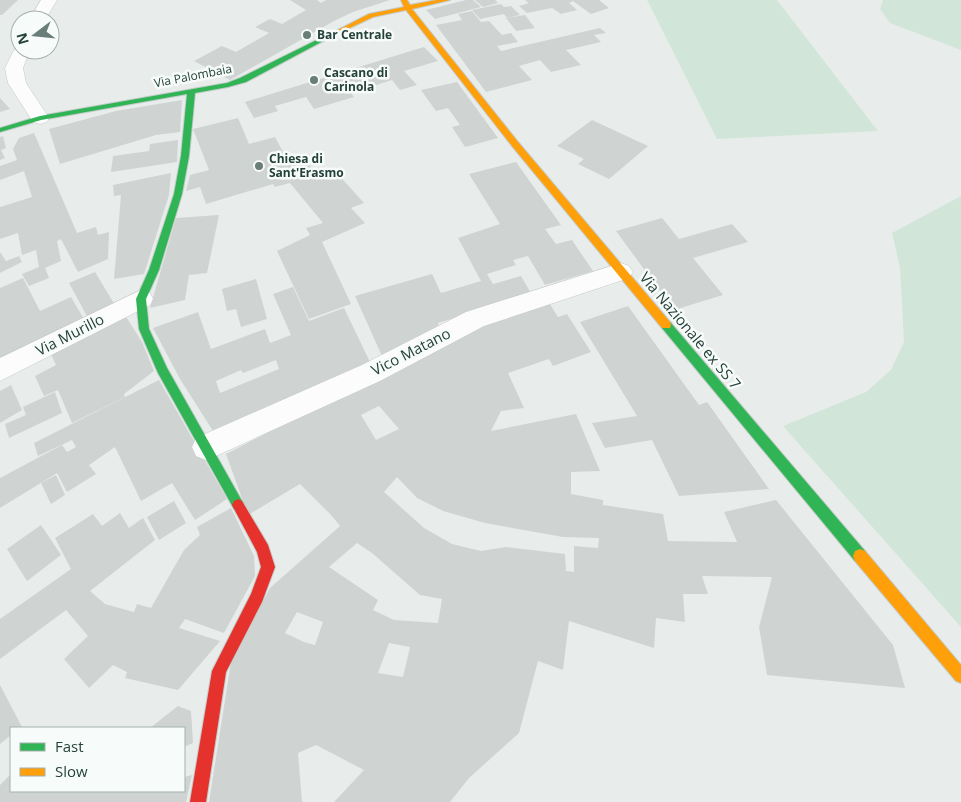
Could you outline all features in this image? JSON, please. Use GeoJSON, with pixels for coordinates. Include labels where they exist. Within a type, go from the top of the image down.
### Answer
{"type":"FeatureCollection","features":[{"type":"Feature","properties":{"kind":"street","name":"Via Palombaia"},"geometry":{"type":"LineString","coordinates":[[0,130],[40,118],[243,80],[372,15],[406,4],[423,7],[447,0]]}},
{"type":"Feature","properties":{"kind":"street","name":"Via Nazionale ex SS 7"},"geometry":{"type":"LineString","coordinates":[[406,4],[515,144],[961,676]]}},
{"type":"Feature","properties":{"kind":"street"},"geometry":{"type":"LineString","coordinates":[[18,60],[14,68],[17,83],[40,118]]}},
{"type":"Feature","properties":{"kind":"street"},"geometry":{"type":"LineString","coordinates":[[191,91],[185,156],[178,194],[154,270],[141,299],[144,329],[162,370],[263,550],[268,567],[257,597],[219,671],[198,802]]}},
{"type":"Feature","properties":{"kind":"street","name":"Vico Matano"},"geometry":{"type":"LineString","coordinates":[[206,447],[371,373],[475,319],[621,272]]}},
{"type":"Feature","properties":{"kind":"street","name":"Via Murillo"},"geometry":{"type":"LineString","coordinates":[[0,370],[141,299]]}},
{"type":"Feature","properties":{"kind":"green space"},"geometry":{"type":"Polygon","coordinates":[[[647,0],[777,0],[878,131],[717,139],[647,0]]]}},
{"type":"Feature","properties":{"kind":"green space"},"geometry":{"type":"Polygon","coordinates":[[[883,0],[961,0],[961,50],[890,23],[880,9],[883,0]]]}},
{"type":"Feature","properties":{"kind":"green space"},"geometry":{"type":"Polygon","coordinates":[[[961,196],[961,627],[783,426],[866,392],[891,370],[904,342],[900,268],[892,233],[961,196]]]}},
{"type":"Feature","properties":{"kind":"building"},"geometry":{"type":"Polygon","coordinates":[[[0,0],[18,0],[0,15],[0,0]]]}},
{"type":"Feature","properties":{"kind":"building"},"geometry":{"type":"Polygon","coordinates":[[[290,0],[317,0],[321,3],[326,0],[390,0],[353,12],[334,21],[230,80],[194,61],[222,46],[236,52],[269,33],[255,27],[270,19],[282,24],[306,10],[290,0]]]}},
{"type":"Feature","properties":{"kind":"building"},"geometry":{"type":"Polygon","coordinates":[[[473,0],[481,7],[435,19],[426,10],[473,0]]]}},
{"type":"Feature","properties":{"kind":"building"},"geometry":{"type":"Polygon","coordinates":[[[475,0],[495,0],[498,3],[483,7],[475,0]]]}},
{"type":"Feature","properties":{"kind":"building"},"geometry":{"type":"Polygon","coordinates":[[[525,0],[599,0],[609,8],[591,14],[573,1],[569,3],[577,10],[561,14],[552,8],[527,13],[519,6],[529,3],[525,0]]]}},
{"type":"Feature","properties":{"kind":"building"},"geometry":{"type":"Polygon","coordinates":[[[501,4],[504,7],[511,6],[520,15],[507,18],[504,14],[480,19],[472,10],[501,4]]]}},
{"type":"Feature","properties":{"kind":"building"},"geometry":{"type":"Polygon","coordinates":[[[472,11],[481,22],[489,21],[502,35],[511,33],[518,42],[497,46],[501,51],[600,28],[606,33],[594,35],[601,42],[566,50],[581,65],[551,72],[540,60],[519,66],[532,80],[486,92],[436,25],[462,20],[458,14],[472,11]]]}},
{"type":"Feature","properties":{"kind":"building"},"geometry":{"type":"Polygon","coordinates":[[[525,15],[535,28],[516,31],[506,18],[525,15]]]}},
{"type":"Feature","properties":{"kind":"building"},"geometry":{"type":"Polygon","coordinates":[[[424,47],[438,61],[404,71],[417,85],[400,90],[392,80],[351,93],[354,97],[314,109],[306,97],[275,106],[278,111],[254,118],[245,102],[424,47]]]}},
{"type":"Feature","properties":{"kind":"building"},"geometry":{"type":"Polygon","coordinates":[[[457,82],[498,138],[465,147],[452,127],[460,125],[448,108],[436,111],[421,90],[457,82]]]}},
{"type":"Feature","properties":{"kind":"building"},"geometry":{"type":"Polygon","coordinates":[[[0,98],[10,109],[0,112],[0,98]]]}},
{"type":"Feature","properties":{"kind":"building"},"geometry":{"type":"Polygon","coordinates":[[[182,100],[180,132],[156,135],[60,164],[49,129],[116,111],[182,100]]]}},
{"type":"Feature","properties":{"kind":"building"},"geometry":{"type":"Polygon","coordinates":[[[238,118],[249,144],[275,137],[288,161],[304,155],[314,173],[318,171],[324,177],[336,172],[364,203],[351,208],[365,223],[322,242],[351,304],[309,319],[277,251],[310,235],[306,228],[323,223],[290,183],[275,187],[273,184],[206,204],[200,187],[186,191],[190,175],[209,170],[193,129],[238,118]]]}},
{"type":"Feature","properties":{"kind":"building"},"geometry":{"type":"Polygon","coordinates":[[[592,120],[648,146],[609,179],[578,164],[584,159],[557,146],[592,120]]]}},
{"type":"Feature","properties":{"kind":"building"},"geometry":{"type":"Polygon","coordinates":[[[34,133],[77,233],[96,227],[98,235],[109,232],[108,259],[78,272],[61,239],[57,241],[61,261],[45,268],[49,278],[29,286],[22,274],[39,267],[36,250],[22,255],[18,233],[0,239],[0,207],[32,197],[24,171],[0,180],[0,166],[17,160],[13,149],[19,138],[34,133]]]}},
{"type":"Feature","properties":{"kind":"building"},"geometry":{"type":"Polygon","coordinates":[[[3,136],[6,148],[1,150],[5,158],[0,160],[0,137],[3,136]]]}},
{"type":"Feature","properties":{"kind":"building"},"geometry":{"type":"Polygon","coordinates":[[[178,140],[177,162],[111,172],[113,156],[149,151],[150,144],[178,140]]]}},
{"type":"Feature","properties":{"kind":"building"},"geometry":{"type":"Polygon","coordinates":[[[516,162],[561,225],[545,229],[556,244],[572,240],[593,271],[545,285],[528,256],[513,260],[516,265],[487,274],[493,284],[521,276],[532,295],[438,323],[441,332],[382,356],[355,296],[432,274],[441,293],[481,281],[458,238],[500,224],[469,174],[516,162]]]}},
{"type":"Feature","properties":{"kind":"building"},"geometry":{"type":"Polygon","coordinates":[[[171,173],[169,195],[144,274],[114,279],[121,195],[114,196],[113,185],[171,173]]]}},
{"type":"Feature","properties":{"kind":"building"},"geometry":{"type":"Polygon","coordinates":[[[219,215],[207,273],[189,275],[185,300],[150,308],[176,218],[219,215]]]}},
{"type":"Feature","properties":{"kind":"building"},"geometry":{"type":"Polygon","coordinates":[[[662,218],[679,239],[732,224],[748,242],[693,258],[723,295],[674,310],[616,231],[662,218]]]}},
{"type":"Feature","properties":{"kind":"building"},"geometry":{"type":"Polygon","coordinates":[[[0,252],[6,261],[19,256],[22,262],[0,273],[0,252]]]}},
{"type":"Feature","properties":{"kind":"building"},"geometry":{"type":"Polygon","coordinates":[[[95,272],[115,305],[88,318],[69,283],[95,272]]]}},
{"type":"Feature","properties":{"kind":"building"},"geometry":{"type":"Polygon","coordinates":[[[23,278],[40,311],[71,297],[85,321],[0,364],[0,288],[23,278]]]}},
{"type":"Feature","properties":{"kind":"building"},"geometry":{"type":"Polygon","coordinates":[[[256,279],[267,319],[241,327],[236,309],[227,311],[222,289],[256,279]]]}},
{"type":"Feature","properties":{"kind":"building"},"geometry":{"type":"Polygon","coordinates":[[[293,287],[309,321],[344,308],[370,362],[213,431],[180,379],[153,328],[198,312],[211,349],[265,329],[270,343],[291,335],[273,294],[293,287]],[[276,360],[243,373],[241,370],[216,381],[220,393],[279,369],[276,360]]]}},
{"type":"Feature","properties":{"kind":"building"},"geometry":{"type":"Polygon","coordinates":[[[548,301],[558,317],[567,314],[591,352],[553,366],[549,359],[508,373],[524,408],[501,411],[491,431],[576,414],[600,471],[571,472],[571,494],[603,500],[603,505],[663,514],[668,541],[737,542],[724,512],[776,500],[893,645],[905,688],[767,675],[759,627],[772,577],[702,576],[708,594],[683,594],[685,622],[656,618],[654,648],[569,621],[563,670],[538,661],[519,733],[469,778],[450,802],[334,802],[364,770],[316,745],[298,753],[302,802],[209,802],[231,662],[270,588],[340,526],[300,484],[248,515],[226,454],[462,333],[548,301]],[[379,406],[361,415],[376,440],[399,429],[379,406]],[[397,477],[384,492],[424,528],[452,544],[481,551],[506,547],[565,554],[566,571],[574,572],[574,546],[598,548],[599,538],[563,537],[485,523],[443,511],[417,498],[397,477]],[[357,543],[329,567],[378,600],[373,610],[394,620],[438,623],[442,599],[420,595],[372,553],[357,543]],[[297,612],[285,633],[315,645],[323,622],[297,612]],[[389,643],[378,673],[403,677],[410,647],[389,643]]]}},
{"type":"Feature","properties":{"kind":"building"},"geometry":{"type":"Polygon","coordinates":[[[628,306],[699,405],[707,402],[769,489],[679,496],[652,440],[605,448],[592,423],[637,416],[580,322],[628,306]]]}},
{"type":"Feature","properties":{"kind":"building"},"geometry":{"type":"Polygon","coordinates":[[[123,312],[142,342],[154,371],[124,394],[125,397],[72,423],[58,390],[44,396],[35,376],[56,365],[49,350],[123,312]]]}},
{"type":"Feature","properties":{"kind":"building"},"geometry":{"type":"Polygon","coordinates":[[[159,380],[227,499],[195,520],[172,483],[141,501],[115,447],[89,465],[96,474],[67,492],[57,473],[0,508],[0,478],[62,445],[67,452],[76,447],[72,440],[38,456],[34,443],[159,380]]]}},
{"type":"Feature","properties":{"kind":"building"},"geometry":{"type":"Polygon","coordinates":[[[11,385],[22,410],[0,423],[0,391],[11,385]]]}},
{"type":"Feature","properties":{"kind":"building"},"geometry":{"type":"Polygon","coordinates":[[[55,392],[62,413],[9,438],[5,424],[26,415],[23,407],[55,392]]]}},
{"type":"Feature","properties":{"kind":"building"},"geometry":{"type":"Polygon","coordinates":[[[56,475],[65,495],[51,504],[41,483],[56,475]]]}},
{"type":"Feature","properties":{"kind":"building"},"geometry":{"type":"Polygon","coordinates":[[[174,501],[186,523],[159,540],[147,517],[174,501]]]}},
{"type":"Feature","properties":{"kind":"building"},"geometry":{"type":"Polygon","coordinates":[[[231,508],[254,556],[255,576],[224,633],[185,619],[179,628],[220,641],[178,690],[125,678],[127,672],[113,665],[89,688],[64,659],[88,636],[66,610],[0,659],[0,619],[71,569],[55,538],[93,514],[102,526],[120,513],[129,528],[143,518],[155,540],[90,591],[105,604],[134,612],[137,604],[151,608],[184,550],[200,535],[197,527],[231,508]]]}},
{"type":"Feature","properties":{"kind":"building"},"geometry":{"type":"Polygon","coordinates":[[[41,525],[61,555],[27,581],[7,549],[41,525]]]}},
{"type":"Feature","properties":{"kind":"building"},"geometry":{"type":"Polygon","coordinates":[[[0,685],[22,727],[10,727],[10,736],[0,744],[0,685]]]}},
{"type":"Feature","properties":{"kind":"building"},"geometry":{"type":"Polygon","coordinates":[[[178,706],[191,711],[193,743],[185,747],[185,727],[151,727],[178,706]]]}},
{"type":"Feature","properties":{"kind":"building"},"geometry":{"type":"Polygon","coordinates":[[[10,775],[10,792],[185,792],[185,777],[192,775],[186,802],[0,802],[0,785],[10,775]]]}},
{"type":"Feature","properties":{"kind":"traffic: fast"},"geometry":{"type":"LineString","coordinates":[[0,130],[40,118],[228,85],[243,80],[339,31]]}},
{"type":"Feature","properties":{"kind":"traffic: fast"},"geometry":{"type":"LineString","coordinates":[[191,91],[185,156],[178,194],[154,270],[141,299],[144,329],[162,370],[238,505]]}},
{"type":"Feature","properties":{"kind":"traffic: fast"},"geometry":{"type":"LineString","coordinates":[[666,325],[860,556]]}},
{"type":"Feature","properties":{"kind":"traffic: slow"},"geometry":{"type":"LineString","coordinates":[[404,0],[408,8],[515,144],[666,325]]}},
{"type":"Feature","properties":{"kind":"traffic: slow"},"geometry":{"type":"LineString","coordinates":[[339,31],[371,15],[447,0]]}},
{"type":"Feature","properties":{"kind":"traffic: slow"},"geometry":{"type":"LineString","coordinates":[[860,556],[961,676]]}},
{"type":"Feature","properties":{"kind":"traffic: jam"},"geometry":{"type":"LineString","coordinates":[[198,802],[219,671],[257,597],[268,567],[263,550],[238,505]]}},
{"type":"Feature","properties":{"kind":"place","name":"Bar Centrale"},"geometry":{"type":"Point","coordinates":[307,35]}},
{"type":"Feature","properties":{"kind":"place","name":"Cascano di Carinola"},"geometry":{"type":"Point","coordinates":[314,80]}},
{"type":"Feature","properties":{"kind":"place","name":"Chiesa di Sant'Erasmo"},"geometry":{"type":"Point","coordinates":[259,166]}}]}
